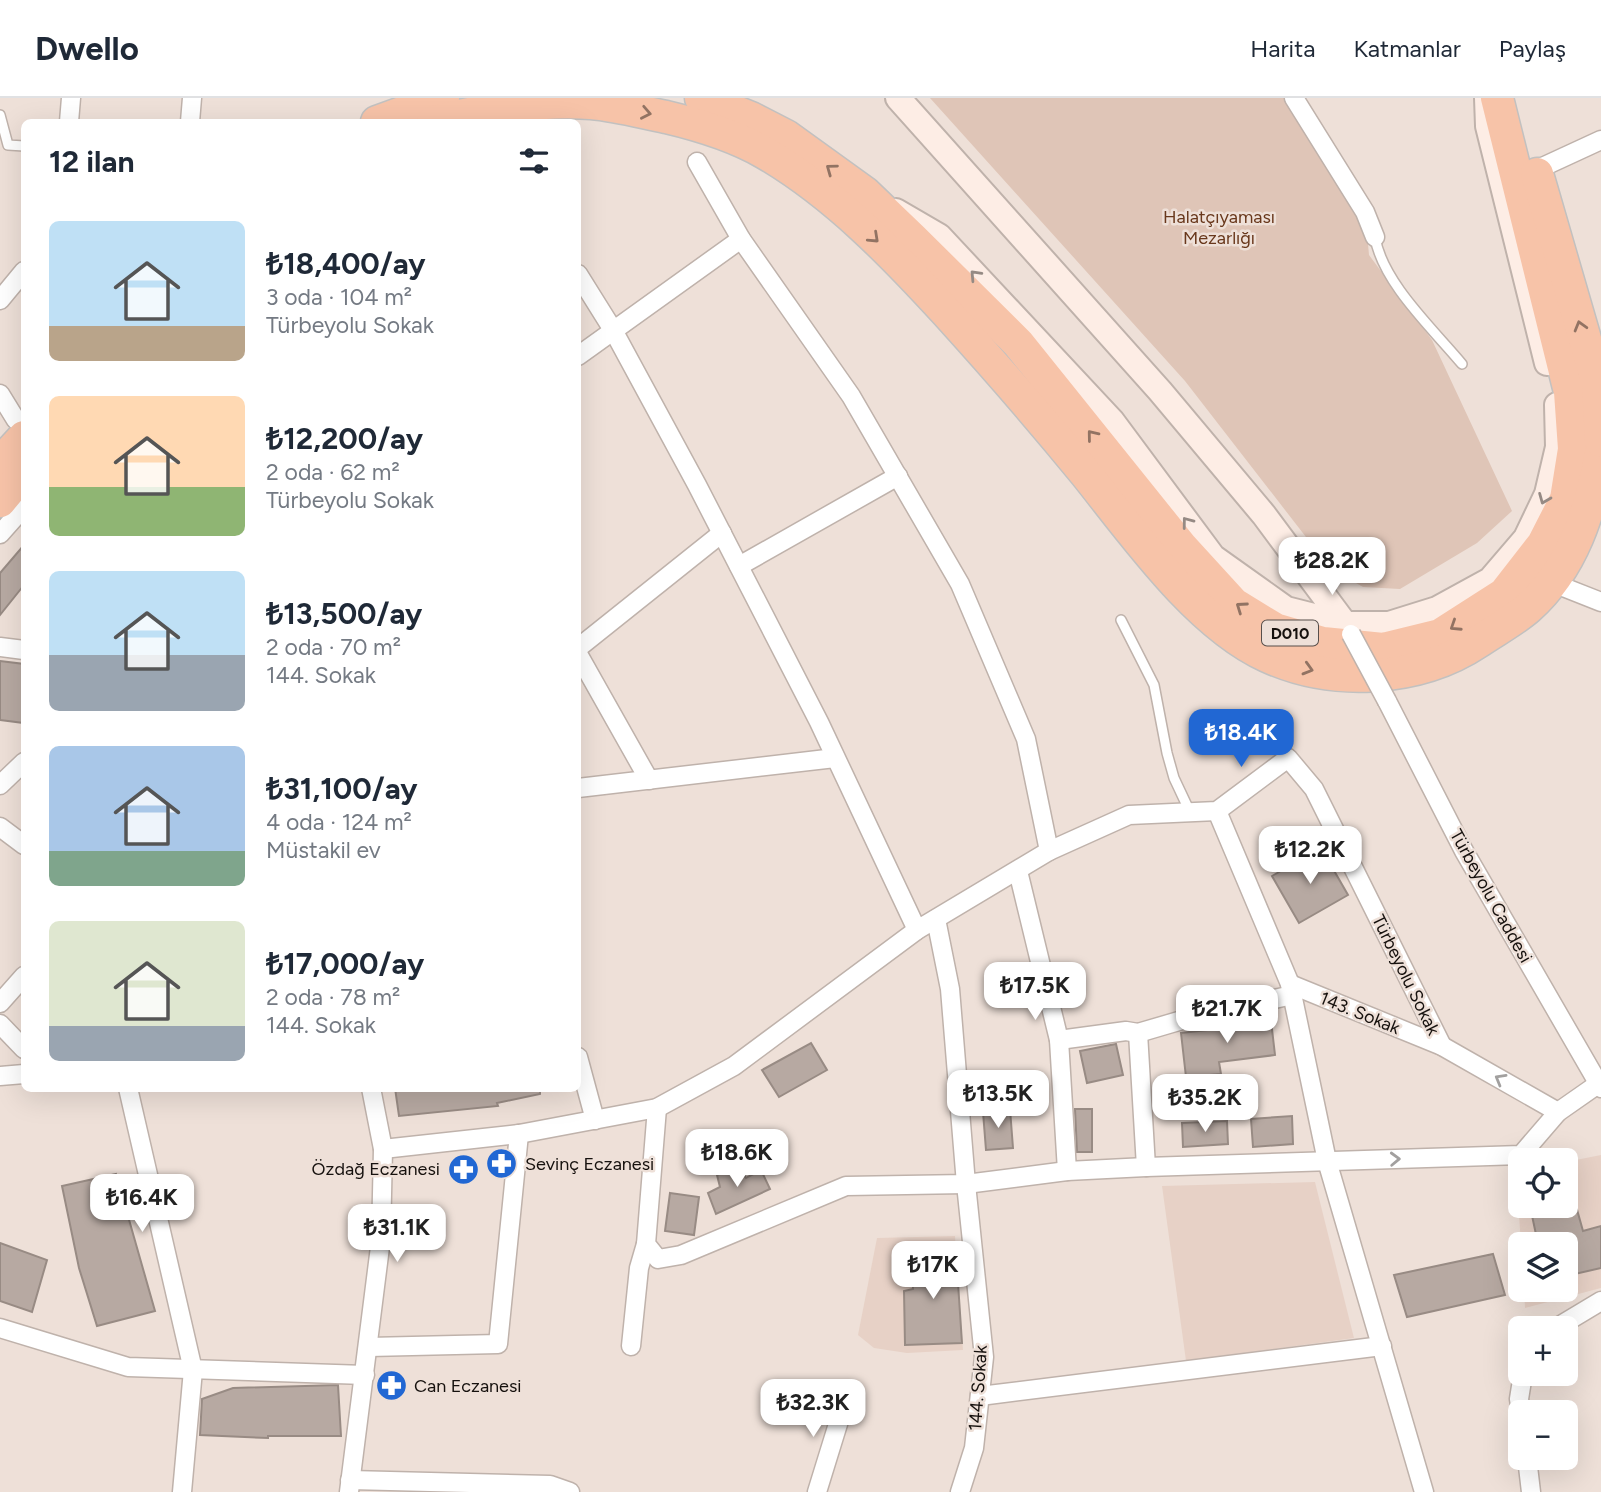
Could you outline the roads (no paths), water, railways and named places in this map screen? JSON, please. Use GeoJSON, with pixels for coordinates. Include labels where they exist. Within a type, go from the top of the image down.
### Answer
{"type":"FeatureCollection","features":[{"type":"Feature","properties":{"kind":"highway"},"geometry":{"type":"LineString","coordinates":[[385,119],[443,98]]}},
{"type":"Feature","properties":{"kind":"highway","name":"D010"},"geometry":{"type":"LineString","coordinates":[[701,98],[751,118],[786,136],[859,189],[1018,343],[1181,545],[1234,604],[1275,629],[1323,643],[1383,649],[1440,635],[1504,594],[1543,544],[1566,499],[1574,449],[1570,392],[1497,98]]}},
{"type":"Feature","properties":{"kind":"highway"},"geometry":{"type":"LineString","coordinates":[[1520,98],[1536,170],[1598,384],[1601,441]]}},
{"type":"Feature","properties":{"kind":"highway","name":"D010"},"geometry":{"type":"LineString","coordinates":[[478,118],[534,104],[591,103],[692,123],[741,139],[769,155],[858,222],[901,262],[1023,396],[1171,579],[1217,623],[1266,656],[1316,672],[1388,676],[1455,657],[1526,611],[1553,583],[1569,558],[1592,502],[1601,454]]}},
{"type":"Feature","properties":{"kind":"highway"},"geometry":{"type":"LineString","coordinates":[[0,463],[20,429]]}},
{"type":"Feature","properties":{"kind":"highway"},"geometry":{"type":"LineString","coordinates":[[0,501],[21,476]]}},
{"type":"Feature","properties":{"kind":"street"},"geometry":{"type":"LineString","coordinates":[[69,119],[71,98]]}},
{"type":"Feature","properties":{"kind":"street"},"geometry":{"type":"LineString","coordinates":[[190,119],[192,98]]}},
{"type":"Feature","properties":{"kind":"street"},"geometry":{"type":"LineString","coordinates":[[898,98],[1160,391],[1264,515],[1348,629]]}},
{"type":"Feature","properties":{"kind":"street"},"geometry":{"type":"LineString","coordinates":[[1294,98],[1365,212],[1375,237]]}},
{"type":"Feature","properties":{"kind":"street"},"geometry":{"type":"LineString","coordinates":[[859,189],[939,236],[1112,421],[1213,557],[1286,609],[1348,629],[1389,624],[1437,609],[1490,580],[1526,538],[1547,494],[1558,447],[1556,396],[1488,126],[1487,98]]}},
{"type":"Feature","properties":{"kind":"street"},"geometry":{"type":"LineString","coordinates":[[1536,170],[1601,140]]}},
{"type":"Feature","properties":{"kind":"street"},"geometry":{"type":"LineString","coordinates":[[697,162],[741,239],[851,396],[960,583],[1026,739],[1049,851]]}},
{"type":"Feature","properties":{"kind":"street"},"geometry":{"type":"LineString","coordinates":[[581,354],[741,239]]}},
{"type":"Feature","properties":{"kind":"street"},"geometry":{"type":"LineString","coordinates":[[0,300],[21,275]]}},
{"type":"Feature","properties":{"kind":"street"},"geometry":{"type":"LineString","coordinates":[[581,279],[613,330],[722,533],[835,758],[917,930]]}},
{"type":"Feature","properties":{"kind":"street"},"geometry":{"type":"LineString","coordinates":[[0,394],[20,429]]}},
{"type":"Feature","properties":{"kind":"street"},"geometry":{"type":"LineString","coordinates":[[738,566],[898,476]]}},
{"type":"Feature","properties":{"kind":"street"},"geometry":{"type":"LineString","coordinates":[[0,534],[21,510]]}},
{"type":"Feature","properties":{"kind":"street"},"geometry":{"type":"LineString","coordinates":[[581,646],[722,533]]}},
{"type":"Feature","properties":{"kind":"street"},"geometry":{"type":"LineString","coordinates":[[1553,583],[1601,602]]}},
{"type":"Feature","properties":{"kind":"street","name":"Türbeyolu Caddesi"},"geometry":{"type":"LineString","coordinates":[[1348,629],[1464,851],[1600,1085]]}},
{"type":"Feature","properties":{"kind":"street"},"geometry":{"type":"LineString","coordinates":[[0,647],[21,650]]}},
{"type":"Feature","properties":{"kind":"street"},"geometry":{"type":"LineString","coordinates":[[581,659],[649,780]]}},
{"type":"Feature","properties":{"kind":"street"},"geometry":{"type":"LineString","coordinates":[[581,788],[835,758]]}},
{"type":"Feature","properties":{"kind":"street","name":"Türbeyolu Sokak"},"geometry":{"type":"LineString","coordinates":[[1217,811],[1288,758],[1314,789],[1442,1046]]}},
{"type":"Feature","properties":{"kind":"street"},"geometry":{"type":"LineString","coordinates":[[1,783],[21,765]]}},
{"type":"Feature","properties":{"kind":"street"},"geometry":{"type":"LineString","coordinates":[[383,1149],[519,1134],[657,1108],[734,1066],[917,930],[1049,851],[1129,815],[1217,811],[1291,989],[1327,1161],[1424,1492]]}},
{"type":"Feature","properties":{"kind":"street"},"geometry":{"type":"LineString","coordinates":[[0,827],[21,843]]}},
{"type":"Feature","properties":{"kind":"street"},"geometry":{"type":"LineString","coordinates":[[1018,871],[1059,1040],[1067,1171]]}},
{"type":"Feature","properties":{"kind":"street","name":"144. Sokak"},"geometry":{"type":"LineString","coordinates":[[936,919],[950,989],[984,1357],[974,1448],[960,1492]]}},
{"type":"Feature","properties":{"kind":"street"},"geometry":{"type":"LineString","coordinates":[[0,1003],[21,979]]}},
{"type":"Feature","properties":{"kind":"street"},"geometry":{"type":"LineString","coordinates":[[1059,1040],[1126,1031],[1138,1033],[1291,989]]}},
{"type":"Feature","properties":{"kind":"street","name":"143. Sokak"},"geometry":{"type":"LineString","coordinates":[[1291,989],[1442,1046],[1558,1112]]}},
{"type":"Feature","properties":{"kind":"street"},"geometry":{"type":"LineString","coordinates":[[0,1024],[21,1046]]}},
{"type":"Feature","properties":{"kind":"street"},"geometry":{"type":"LineString","coordinates":[[1138,1033],[1146,1167]]}},
{"type":"Feature","properties":{"kind":"street"},"geometry":{"type":"LineString","coordinates":[[581,1068],[595,1120]]}},
{"type":"Feature","properties":{"kind":"street"},"geometry":{"type":"LineString","coordinates":[[0,1076],[21,1074]]}},
{"type":"Feature","properties":{"kind":"street"},"geometry":{"type":"LineString","coordinates":[[646,1244],[658,1259],[681,1255],[846,1186],[966,1184],[1067,1171],[1146,1167],[1521,1154],[1558,1112],[1600,1085]]}},
{"type":"Feature","properties":{"kind":"street"},"geometry":{"type":"LineString","coordinates":[[129,1092],[193,1370],[182,1492]]}},
{"type":"Feature","properties":{"kind":"street"},"geometry":{"type":"LineString","coordinates":[[372,1092],[383,1149],[381,1239],[350,1486],[550,1485],[570,1492]]}},
{"type":"Feature","properties":{"kind":"street"},"geometry":{"type":"LineString","coordinates":[[631,1346],[639,1268],[646,1244],[657,1108]]}},
{"type":"Feature","properties":{"kind":"street"},"geometry":{"type":"LineString","coordinates":[[369,1347],[498,1344],[519,1134]]}},
{"type":"Feature","properties":{"kind":"street"},"geometry":{"type":"LineString","coordinates":[[1574,1316],[1593,1303],[1601,1301]]}},
{"type":"Feature","properties":{"kind":"street"},"geometry":{"type":"LineString","coordinates":[[0,1328],[128,1367],[365,1375]]}},
{"type":"Feature","properties":{"kind":"street"},"geometry":{"type":"LineString","coordinates":[[980,1396],[1382,1346]]}},
{"type":"Feature","properties":{"kind":"street"},"geometry":{"type":"LineString","coordinates":[[817,1492],[846,1398]]}},
{"type":"Feature","properties":{"kind":"street"},"geometry":{"type":"LineString","coordinates":[[1528,1470],[1531,1492]]}},
{"type":"Feature","properties":{"kind":"lane"},"geometry":{"type":"LineString","coordinates":[[0,115],[8,145],[21,146]]}},
{"type":"Feature","properties":{"kind":"lane"},"geometry":{"type":"LineString","coordinates":[[1375,237],[1377,254],[1394,282],[1462,364]]}},
{"type":"Feature","properties":{"kind":"lane"},"geometry":{"type":"LineString","coordinates":[[1121,620],[1154,685],[1174,778],[1190,812]]}},
{"type":"Feature","properties":{"kind":"place","name":"Sevinç Eczanesi"},"geometry":{"type":"Point","coordinates":[502,1164]}},
{"type":"Feature","properties":{"kind":"place","name":"Özdağ Eczanesi"},"geometry":{"type":"Point","coordinates":[463,1169]}},
{"type":"Feature","properties":{"kind":"place","name":"Can Eczanesi"},"geometry":{"type":"Point","coordinates":[391,1386]}},
{"type":"Feature","properties":{"kind":"park label","name":"Halatçıyaması Mezarlığı"},"geometry":{"type":"Point","coordinates":[1219,227]}}]}
